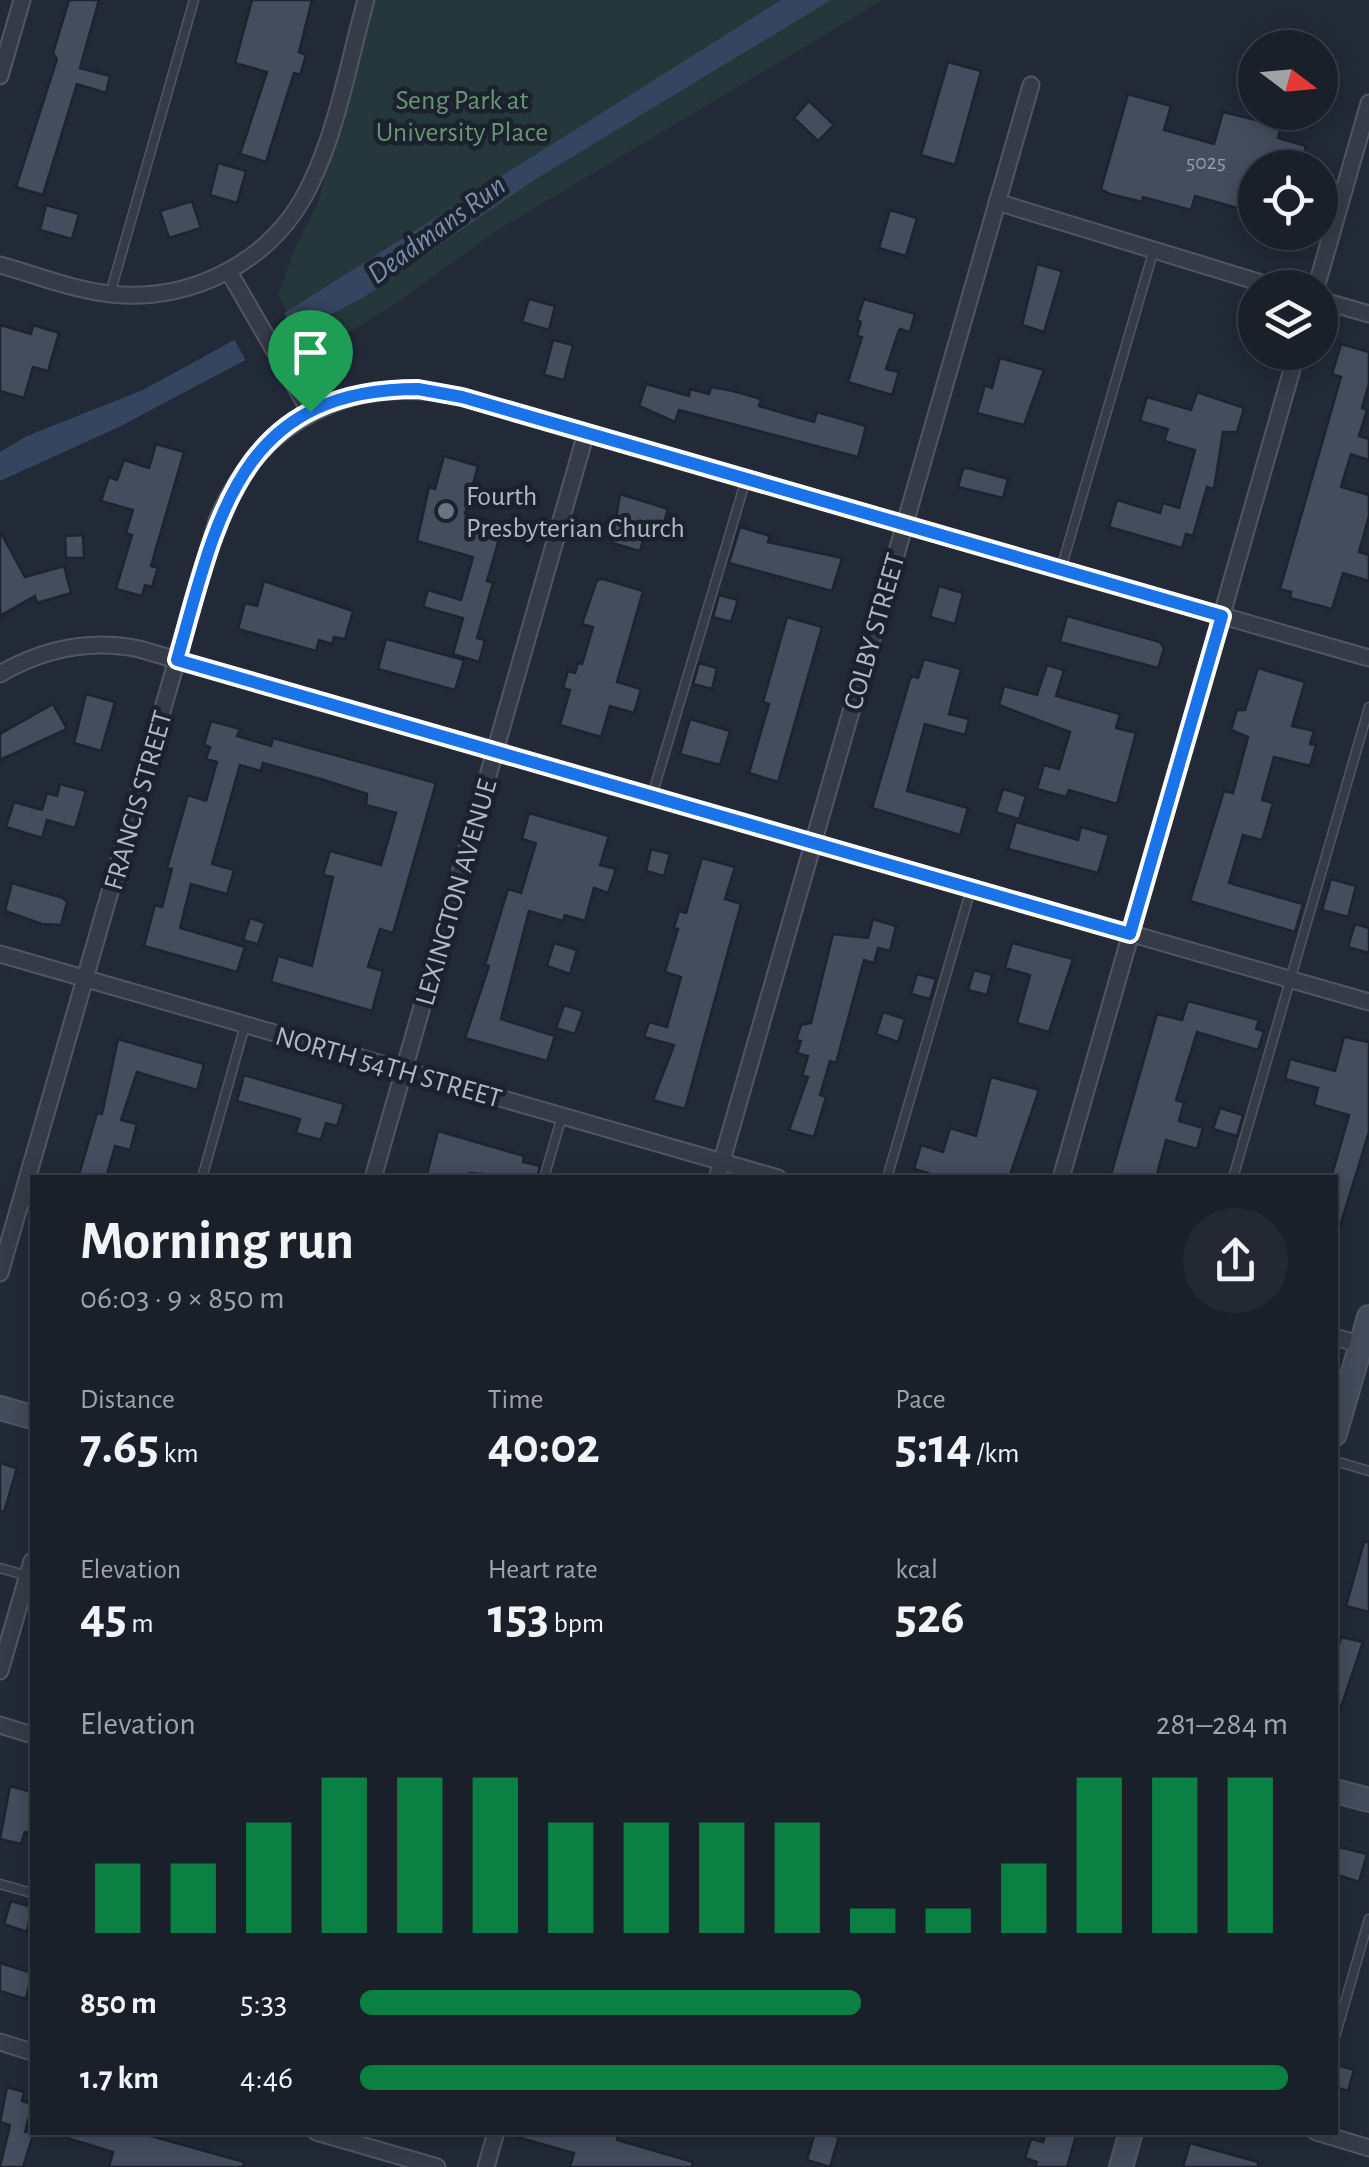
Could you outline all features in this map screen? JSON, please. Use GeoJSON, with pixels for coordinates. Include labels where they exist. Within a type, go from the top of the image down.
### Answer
{"type":"FeatureCollection","features":[{"type":"Feature","properties":{"kind":"street"},"geometry":{"type":"LineString","coordinates":[[0,76],[22,0]]}},
{"type":"Feature","properties":{"kind":"street"},"geometry":{"type":"LineString","coordinates":[[0,265],[109,294],[173,290],[229,272],[275,234],[312,182],[366,0]]}},
{"type":"Feature","properties":{"kind":"street","name":"COLBY STREET"},"geometry":{"type":"LineString","coordinates":[[719,1170],[1031,86]]}},
{"type":"Feature","properties":{"kind":"street"},"geometry":{"type":"LineString","coordinates":[[1321,270],[1369,103]]}},
{"type":"Feature","properties":{"kind":"street"},"geometry":{"type":"LineString","coordinates":[[997,202],[1238,276]]}},
{"type":"Feature","properties":{"kind":"street"},"geometry":{"type":"LineString","coordinates":[[229,272],[310,412]]}},
{"type":"Feature","properties":{"kind":"street"},"geometry":{"type":"LineString","coordinates":[[1338,305],[1369,314]]}},
{"type":"Feature","properties":{"kind":"street"},"geometry":{"type":"LineString","coordinates":[[1062,1175],[1292,370]]}},
{"type":"Feature","properties":{"kind":"street","name":"FRANCIS STREET"},"geometry":{"type":"LineString","coordinates":[[0,1273],[224,504],[255,456],[310,412],[352,395],[418,389],[586,433],[1369,658]]}},
{"type":"Feature","properties":{"kind":"street","name":"LEXINGTON AVENUE"},"geometry":{"type":"LineString","coordinates":[[373,1175],[586,433]]}},
{"type":"Feature","properties":{"kind":"street"},"geometry":{"type":"LineString","coordinates":[[0,674],[33,657],[92,645],[128,647],[1369,1002]]}},
{"type":"Feature","properties":{"kind":"street","name":"NORTH 54TH STREET"},"geometry":{"type":"LineString","coordinates":[[0,954],[562,1116],[719,1170],[756,1175]]}},
{"type":"Feature","properties":{"kind":"street"},"geometry":{"type":"LineString","coordinates":[[1338,1425],[1365,1346],[1369,1316]]}},
{"type":"Feature","properties":{"kind":"street"},"geometry":{"type":"LineString","coordinates":[[1338,1338],[1365,1346]]}},
{"type":"Feature","properties":{"kind":"street"},"geometry":{"type":"LineString","coordinates":[[0,1408],[30,1416]]}},
{"type":"Feature","properties":{"kind":"street"},"geometry":{"type":"LineString","coordinates":[[0,1671],[30,1574]]}},
{"type":"Feature","properties":{"kind":"street"},"geometry":{"type":"LineString","coordinates":[[0,1725],[30,1734]]}},
{"type":"Feature","properties":{"kind":"street"},"geometry":{"type":"LineString","coordinates":[[1338,1791],[1369,1800]]}},
{"type":"Feature","properties":{"kind":"street"},"geometry":{"type":"LineString","coordinates":[[0,2042],[30,2051]]}},
{"type":"Feature","properties":{"kind":"street"},"geometry":{"type":"LineString","coordinates":[[326,2135],[437,2167]]}},
{"type":"Feature","properties":{"kind":"street"},"geometry":{"type":"LineString","coordinates":[[486,2167],[495,2135]]}},
{"type":"Feature","properties":{"kind":"street"},"geometry":{"type":"LineString","coordinates":[[1121,2167],[1130,2135]]}},
{"type":"Feature","properties":{"kind":"street"},"geometry":{"type":"LineString","coordinates":[[1326,2135],[1369,2148]]}},
{"type":"Feature","properties":{"kind":"lane"},"geometry":{"type":"LineString","coordinates":[[109,294],[194,0]]}},
{"type":"Feature","properties":{"kind":"lane"},"geometry":{"type":"LineString","coordinates":[[1061,569],[1154,250]]}},
{"type":"Feature","properties":{"kind":"lane"},"geometry":{"type":"LineString","coordinates":[[652,798],[746,479]]}},
{"type":"Feature","properties":{"kind":"lane"},"geometry":{"type":"LineString","coordinates":[[1234,1175],[1369,707]]}},
{"type":"Feature","properties":{"kind":"lane"},"geometry":{"type":"LineString","coordinates":[[888,1175],[971,889]]}},
{"type":"Feature","properties":{"kind":"lane"},"geometry":{"type":"LineString","coordinates":[[203,1175],[245,1025]]}},
{"type":"Feature","properties":{"kind":"lane"},"geometry":{"type":"LineString","coordinates":[[545,1175],[562,1116]]}},
{"type":"Feature","properties":{"kind":"lane"},"geometry":{"type":"LineString","coordinates":[[1338,1461],[1369,1470]]}},
{"type":"Feature","properties":{"kind":"lane"},"geometry":{"type":"LineString","coordinates":[[0,1568],[30,1571]]}},
{"type":"Feature","properties":{"kind":"lane"},"geometry":{"type":"LineString","coordinates":[[0,1884],[30,1892]]}},
{"type":"Feature","properties":{"kind":"lane"},"geometry":{"type":"LineString","coordinates":[[1338,2027],[1369,1919]]}},
{"type":"Feature","properties":{"kind":"green space","name":"Seng Park at University Place"},"geometry":{"type":"Polygon","coordinates":[[[376,0],[883,0],[493,233],[391,307],[312,354],[278,296],[294,250],[318,202],[376,0]]]}},
{"type":"Feature","properties":{"kind":"water","name":"Deadmans Run"},"geometry":{"type":"Polygon","coordinates":[[[781,0],[831,0],[534,180],[364,297],[119,427],[0,481],[0,452],[27,436],[143,390],[289,310],[781,0]]]}},
{"type":"Feature","properties":{"kind":"pier"},"geometry":{"type":"Polygon","coordinates":[[[282,309],[299,339],[249,366],[233,337],[282,309]]]}},
{"type":"Feature","properties":{"kind":"building"},"geometry":{"type":"Polygon","coordinates":[[[69,0],[99,0],[80,68],[110,76],[106,93],[77,84],[43,195],[16,187],[57,59],[53,53],[69,0]]]}},
{"type":"Feature","properties":{"kind":"building"},"geometry":{"type":"Polygon","coordinates":[[[252,0],[312,0],[299,52],[306,55],[300,75],[294,73],[266,162],[240,154],[267,72],[235,63],[252,0]]]}},
{"type":"Feature","properties":{"kind":"building"},"geometry":{"type":"Polygon","coordinates":[[[948,62],[981,71],[955,165],[921,155],[948,62]]]}},
{"type":"Feature","properties":{"kind":"building"},"geometry":{"type":"Polygon","coordinates":[[[1128,94],[1171,106],[1164,130],[1214,144],[1223,112],[1238,116],[1238,130],[1280,130],[1278,138],[1306,146],[1305,150],[1238,150],[1238,208],[1195,196],[1191,210],[1143,197],[1142,202],[1101,189],[1128,94]]]}},
{"type":"Feature","properties":{"kind":"building"},"geometry":{"type":"Polygon","coordinates":[[[809,101],[834,125],[818,141],[794,118],[809,101]]]}},
{"type":"Feature","properties":{"kind":"building"},"geometry":{"type":"Polygon","coordinates":[[[218,163],[246,171],[237,203],[210,195],[218,163]]]}},
{"type":"Feature","properties":{"kind":"building"},"geometry":{"type":"Polygon","coordinates":[[[192,201],[201,228],[169,238],[160,211],[192,201]]]}},
{"type":"Feature","properties":{"kind":"building"},"geometry":{"type":"Polygon","coordinates":[[[46,205],[79,214],[72,239],[40,230],[46,205]]]}},
{"type":"Feature","properties":{"kind":"building"},"geometry":{"type":"Polygon","coordinates":[[[890,210],[917,218],[906,256],[879,248],[890,210]]]}},
{"type":"Feature","properties":{"kind":"building"},"geometry":{"type":"Polygon","coordinates":[[[1037,264],[1062,271],[1044,332],[1022,325],[1037,264]]]}},
{"type":"Feature","properties":{"kind":"building"},"geometry":{"type":"Polygon","coordinates":[[[529,299],[555,306],[549,330],[522,322],[529,299]]]}},
{"type":"Feature","properties":{"kind":"building"},"geometry":{"type":"Polygon","coordinates":[[[864,299],[915,314],[910,332],[900,329],[886,369],[899,372],[892,395],[848,382],[862,337],[857,336],[861,322],[857,320],[864,299]]]}},
{"type":"Feature","properties":{"kind":"building"},"geometry":{"type":"Polygon","coordinates":[[[0,325],[31,334],[33,325],[59,333],[48,371],[33,367],[24,398],[0,391],[0,325]]]}},
{"type":"Feature","properties":{"kind":"building"},"geometry":{"type":"Polygon","coordinates":[[[553,340],[573,345],[564,380],[544,375],[553,340]]]}},
{"type":"Feature","properties":{"kind":"building"},"geometry":{"type":"Polygon","coordinates":[[[1341,344],[1369,352],[1369,384],[1362,408],[1367,410],[1359,436],[1369,439],[1369,460],[1351,454],[1341,487],[1369,495],[1369,516],[1359,552],[1369,555],[1369,581],[1343,573],[1332,609],[1290,598],[1291,592],[1280,589],[1341,377],[1332,374],[1338,370],[1341,344]]]}},
{"type":"Feature","properties":{"kind":"building"},"geometry":{"type":"Polygon","coordinates":[[[1000,358],[1044,370],[1024,425],[977,413],[985,385],[992,388],[1000,358]]]}},
{"type":"Feature","properties":{"kind":"building"},"geometry":{"type":"Polygon","coordinates":[[[646,384],[689,396],[690,389],[709,394],[711,387],[733,391],[761,399],[759,406],[814,422],[817,412],[866,426],[858,457],[679,410],[675,422],[639,406],[646,384]]]}},
{"type":"Feature","properties":{"kind":"building"},"geometry":{"type":"Polygon","coordinates":[[[1197,392],[1244,408],[1237,432],[1223,432],[1214,489],[1207,487],[1193,536],[1186,534],[1182,548],[1109,527],[1117,500],[1160,513],[1163,503],[1179,508],[1195,450],[1164,441],[1168,429],[1140,421],[1147,397],[1191,410],[1197,392]]]}},
{"type":"Feature","properties":{"kind":"building"},"geometry":{"type":"Polygon","coordinates":[[[156,444],[184,452],[151,566],[158,568],[152,587],[145,585],[142,596],[116,589],[132,535],[126,533],[133,510],[101,501],[109,477],[117,480],[124,460],[149,468],[156,444]]]}},
{"type":"Feature","properties":{"kind":"building","name":"Fourth Presbyterian Church"},"geometry":{"type":"Polygon","coordinates":[[[444,456],[478,466],[465,514],[503,525],[487,581],[493,583],[477,638],[485,640],[479,662],[453,654],[463,618],[423,607],[428,590],[461,600],[473,557],[417,541],[429,487],[435,489],[444,456]]]}},
{"type":"Feature","properties":{"kind":"building"},"geometry":{"type":"Polygon","coordinates":[[[963,469],[1008,479],[1003,498],[958,487],[963,469]]]}},
{"type":"Feature","properties":{"kind":"building"},"geometry":{"type":"Polygon","coordinates":[[[620,494],[668,509],[661,533],[646,529],[640,551],[612,543],[620,494]]]}},
{"type":"Feature","properties":{"kind":"building"},"geometry":{"type":"Polygon","coordinates":[[[740,527],[770,536],[768,542],[842,558],[832,591],[729,563],[740,527]]]}},
{"type":"Feature","properties":{"kind":"building"},"geometry":{"type":"Polygon","coordinates":[[[0,531],[25,577],[64,566],[71,593],[37,603],[35,596],[0,616],[0,531]]]}},
{"type":"Feature","properties":{"kind":"building"},"geometry":{"type":"Polygon","coordinates":[[[83,535],[84,558],[66,558],[65,536],[83,535]]]}},
{"type":"Feature","properties":{"kind":"building"},"geometry":{"type":"Polygon","coordinates":[[[597,580],[643,591],[617,682],[641,689],[634,713],[610,706],[601,737],[560,725],[570,690],[563,688],[568,671],[575,673],[578,663],[582,664],[593,627],[582,624],[597,580]]]}},
{"type":"Feature","properties":{"kind":"building"},"geometry":{"type":"Polygon","coordinates":[[[264,581],[353,611],[345,639],[334,637],[332,644],[319,640],[316,651],[238,629],[245,603],[257,606],[264,581]]]}},
{"type":"Feature","properties":{"kind":"building"},"geometry":{"type":"Polygon","coordinates":[[[939,586],[963,593],[955,624],[930,617],[939,586]]]}},
{"type":"Feature","properties":{"kind":"building"},"geometry":{"type":"Polygon","coordinates":[[[719,595],[738,600],[731,622],[713,617],[719,595]]]}},
{"type":"Feature","properties":{"kind":"building"},"geometry":{"type":"Polygon","coordinates":[[[1067,616],[1160,642],[1164,648],[1158,668],[1060,642],[1067,616]]]}},
{"type":"Feature","properties":{"kind":"building"},"geometry":{"type":"Polygon","coordinates":[[[787,617],[822,627],[778,782],[749,773],[769,704],[763,702],[787,617]]]}},
{"type":"Feature","properties":{"kind":"building"},"geometry":{"type":"Polygon","coordinates":[[[386,639],[464,660],[455,690],[378,669],[386,639]]]}},
{"type":"Feature","properties":{"kind":"building"},"geometry":{"type":"Polygon","coordinates":[[[924,659],[961,669],[949,714],[969,719],[965,735],[925,724],[907,791],[968,808],[960,835],[872,808],[911,676],[918,678],[924,659]]]}},
{"type":"Feature","properties":{"kind":"building"},"geometry":{"type":"Polygon","coordinates":[[[699,663],[717,668],[712,689],[693,684],[699,663]]]}},
{"type":"Feature","properties":{"kind":"building"},"geometry":{"type":"Polygon","coordinates":[[[1047,665],[1064,670],[1056,696],[1120,714],[1116,728],[1136,733],[1117,804],[1069,790],[1066,797],[1037,789],[1044,765],[1059,769],[1070,732],[999,705],[1004,686],[1037,695],[1047,665]]]}},
{"type":"Feature","properties":{"kind":"building"},"geometry":{"type":"Polygon","coordinates":[[[1258,668],[1305,682],[1292,726],[1314,731],[1310,744],[1316,745],[1310,766],[1274,757],[1262,800],[1273,803],[1262,840],[1243,835],[1229,883],[1303,904],[1295,932],[1190,901],[1224,791],[1233,793],[1248,737],[1231,730],[1237,710],[1245,710],[1258,668]]]}},
{"type":"Feature","properties":{"kind":"building"},"geometry":{"type":"Polygon","coordinates":[[[86,694],[115,702],[101,751],[74,743],[86,694]]]}},
{"type":"Feature","properties":{"kind":"building"},"geometry":{"type":"Polygon","coordinates":[[[53,704],[67,729],[0,760],[0,734],[53,704]]]}},
{"type":"Feature","properties":{"kind":"building"},"geometry":{"type":"Polygon","coordinates":[[[690,719],[730,731],[720,765],[680,754],[690,719]]]}},
{"type":"Feature","properties":{"kind":"building"},"geometry":{"type":"Polygon","coordinates":[[[211,721],[240,729],[237,736],[271,746],[273,738],[436,783],[393,933],[380,929],[368,967],[383,971],[372,1011],[271,982],[278,956],[312,966],[333,877],[323,875],[330,851],[381,865],[396,813],[366,805],[367,794],[324,780],[263,763],[261,771],[240,765],[212,864],[234,870],[227,894],[191,884],[180,928],[245,947],[237,972],[144,946],[155,905],[162,907],[172,869],[167,868],[188,795],[206,801],[217,762],[206,759],[210,747],[204,745],[211,721]]]}},
{"type":"Feature","properties":{"kind":"building"},"geometry":{"type":"Polygon","coordinates":[[[60,784],[86,791],[75,828],[47,820],[42,838],[6,827],[14,802],[42,810],[47,793],[57,796],[60,784]]]}},
{"type":"Feature","properties":{"kind":"building"},"geometry":{"type":"Polygon","coordinates":[[[1003,789],[1026,796],[1019,819],[996,812],[1003,789]]]}},
{"type":"Feature","properties":{"kind":"building"},"geometry":{"type":"Polygon","coordinates":[[[529,813],[609,836],[600,865],[616,869],[608,893],[594,888],[585,921],[565,915],[563,921],[529,911],[501,1019],[555,1036],[547,1061],[465,1038],[489,966],[485,965],[508,889],[521,893],[536,843],[522,839],[529,813]]]}},
{"type":"Feature","properties":{"kind":"building"},"geometry":{"type":"Polygon","coordinates":[[[1016,822],[1078,840],[1081,827],[1109,835],[1098,873],[1008,849],[1016,822]]]}},
{"type":"Feature","properties":{"kind":"building"},"geometry":{"type":"Polygon","coordinates":[[[651,849],[670,854],[664,876],[646,871],[651,849]]]}},
{"type":"Feature","properties":{"kind":"building"},"geometry":{"type":"Polygon","coordinates":[[[702,858],[735,867],[725,899],[741,904],[685,1109],[653,1100],[674,1045],[644,1037],[649,1022],[667,1027],[681,977],[665,972],[678,929],[674,928],[679,911],[686,913],[702,858]]]}},
{"type":"Feature","properties":{"kind":"building"},"geometry":{"type":"Polygon","coordinates":[[[1331,879],[1356,886],[1348,917],[1322,910],[1331,879]]]}},
{"type":"Feature","properties":{"kind":"building"},"geometry":{"type":"Polygon","coordinates":[[[12,883],[63,898],[67,902],[61,925],[42,924],[5,911],[12,883]]]}},
{"type":"Feature","properties":{"kind":"building"},"geometry":{"type":"Polygon","coordinates":[[[250,918],[265,923],[258,944],[243,940],[250,918]]]}},
{"type":"Feature","properties":{"kind":"building"},"geometry":{"type":"Polygon","coordinates":[[[873,919],[896,926],[890,951],[878,948],[874,963],[864,960],[836,1063],[830,1061],[820,1095],[826,1097],[814,1137],[789,1130],[808,1077],[802,1076],[808,1056],[797,1053],[801,1041],[796,1040],[801,1025],[811,1023],[833,934],[868,938],[873,919]]]}},
{"type":"Feature","properties":{"kind":"building"},"geometry":{"type":"Polygon","coordinates":[[[1355,924],[1369,928],[1369,953],[1348,947],[1355,924]]]}},
{"type":"Feature","properties":{"kind":"building"},"geometry":{"type":"Polygon","coordinates":[[[554,943],[577,950],[570,974],[547,966],[554,943]]]}},
{"type":"Feature","properties":{"kind":"building"},"geometry":{"type":"Polygon","coordinates":[[[1012,943],[1073,959],[1049,1032],[1017,1023],[1030,975],[1005,968],[1012,943]]]}},
{"type":"Feature","properties":{"kind":"building"},"geometry":{"type":"Polygon","coordinates":[[[974,970],[992,975],[987,995],[968,990],[974,970]]]}},
{"type":"Feature","properties":{"kind":"building"},"geometry":{"type":"Polygon","coordinates":[[[917,974],[936,979],[930,999],[911,994],[917,974]]]}},
{"type":"Feature","properties":{"kind":"building"},"geometry":{"type":"Polygon","coordinates":[[[1188,1001],[1259,1020],[1256,1029],[1264,1031],[1258,1050],[1197,1032],[1176,1100],[1184,1102],[1179,1121],[1203,1128],[1197,1149],[1166,1140],[1157,1175],[1111,1175],[1157,1014],[1182,1020],[1188,1001]]]}},
{"type":"Feature","properties":{"kind":"building"},"geometry":{"type":"Polygon","coordinates":[[[564,1005],[583,1011],[575,1034],[556,1028],[564,1005]]]}},
{"type":"Feature","properties":{"kind":"building"},"geometry":{"type":"Polygon","coordinates":[[[883,1012],[905,1019],[898,1042],[876,1034],[883,1012]]]}},
{"type":"Feature","properties":{"kind":"building"},"geometry":{"type":"Polygon","coordinates":[[[1344,1037],[1369,1042],[1369,1132],[1340,1226],[1338,1175],[1332,1175],[1349,1115],[1314,1105],[1318,1088],[1285,1079],[1290,1059],[1335,1071],[1344,1037]]]}},
{"type":"Feature","properties":{"kind":"building"},"geometry":{"type":"Polygon","coordinates":[[[118,1039],[204,1064],[197,1090],[137,1072],[121,1120],[137,1124],[130,1150],[115,1146],[107,1175],[79,1175],[97,1113],[102,1114],[118,1039]]]}},
{"type":"Feature","properties":{"kind":"building"},"geometry":{"type":"Polygon","coordinates":[[[244,1075],[344,1104],[337,1126],[326,1123],[321,1140],[296,1133],[300,1119],[237,1101],[244,1075]]]}},
{"type":"Feature","properties":{"kind":"building"},"geometry":{"type":"Polygon","coordinates":[[[991,1077],[1039,1090],[1010,1175],[934,1175],[914,1169],[921,1145],[943,1152],[950,1128],[976,1136],[991,1077]]]}},
{"type":"Feature","properties":{"kind":"building"},"geometry":{"type":"Polygon","coordinates":[[[1220,1108],[1243,1115],[1237,1136],[1213,1129],[1220,1108]]]}},
{"type":"Feature","properties":{"kind":"building"},"geometry":{"type":"Polygon","coordinates":[[[438,1131],[524,1156],[523,1162],[540,1166],[538,1175],[427,1175],[438,1131]]]}},
{"type":"Feature","properties":{"kind":"building"},"geometry":{"type":"Polygon","coordinates":[[[0,1463],[17,1468],[4,1512],[0,1511],[0,1463]]]}},
{"type":"Feature","properties":{"kind":"building"},"geometry":{"type":"Polygon","coordinates":[[[1364,1542],[1369,1542],[1369,1612],[1346,1606],[1364,1542]]]}},
{"type":"Feature","properties":{"kind":"building"},"geometry":{"type":"Polygon","coordinates":[[[1341,1637],[1363,1642],[1340,1710],[1338,1710],[1341,1637]]]}},
{"type":"Feature","properties":{"kind":"building"},"geometry":{"type":"Polygon","coordinates":[[[10,1786],[30,1791],[30,1833],[25,1832],[21,1844],[0,1839],[10,1786]]]}},
{"type":"Feature","properties":{"kind":"building"},"geometry":{"type":"Polygon","coordinates":[[[1338,1847],[1367,1854],[1359,1882],[1338,1875],[1338,1847]]]}},
{"type":"Feature","properties":{"kind":"building"},"geometry":{"type":"Polygon","coordinates":[[[11,1901],[30,1906],[27,1932],[4,1924],[11,1901]]]}},
{"type":"Feature","properties":{"kind":"building"},"geometry":{"type":"Polygon","coordinates":[[[0,1963],[30,1972],[26,1999],[0,1991],[0,1963]]]}},
{"type":"Feature","properties":{"kind":"building"},"geometry":{"type":"Polygon","coordinates":[[[1338,2065],[1354,2070],[1348,2091],[1338,2088],[1338,2065]]]}},
{"type":"Feature","properties":{"kind":"building"},"geometry":{"type":"Polygon","coordinates":[[[7,2087],[24,2092],[22,2101],[30,2103],[25,2132],[33,2135],[23,2167],[0,2167],[10,2125],[0,2122],[7,2087]]]}},
{"type":"Feature","properties":{"kind":"building"},"geometry":{"type":"Polygon","coordinates":[[[148,2135],[244,2162],[243,2167],[109,2167],[113,2152],[64,2137],[148,2135]]]}},
{"type":"Feature","properties":{"kind":"building"},"geometry":{"type":"Polygon","coordinates":[[[618,2135],[617,2140],[693,2162],[692,2167],[570,2167],[574,2153],[517,2137],[618,2135]]]}},
{"type":"Feature","properties":{"kind":"building"},"geometry":{"type":"Polygon","coordinates":[[[814,2135],[839,2137],[830,2167],[807,2160],[814,2135]]]}},
{"type":"Feature","properties":{"kind":"building"},"geometry":{"type":"Polygon","coordinates":[[[1045,2135],[1076,2135],[1067,2167],[1035,2167],[1037,2162],[1025,2158],[1031,2139],[1043,2142],[1045,2135]]]}},
{"type":"Feature","properties":{"kind":"building"},"geometry":{"type":"Polygon","coordinates":[[[1190,2143],[1258,2162],[1258,2167],[1183,2167],[1190,2143]]]}},
{"type":"Feature","properties":{"kind":"place","name":"Fourth Presbyterian Church"},"geometry":{"type":"Point","coordinates":[446,511]}},
{"type":"Feature","properties":{"kind":"route"},"geometry":{"type":"LineString","coordinates":[[418,389],[445,393],[1222,616],[1130,934],[177,660],[224,504],[255,456],[276,435],[310,412],[364,393],[418,389]]}}]}
